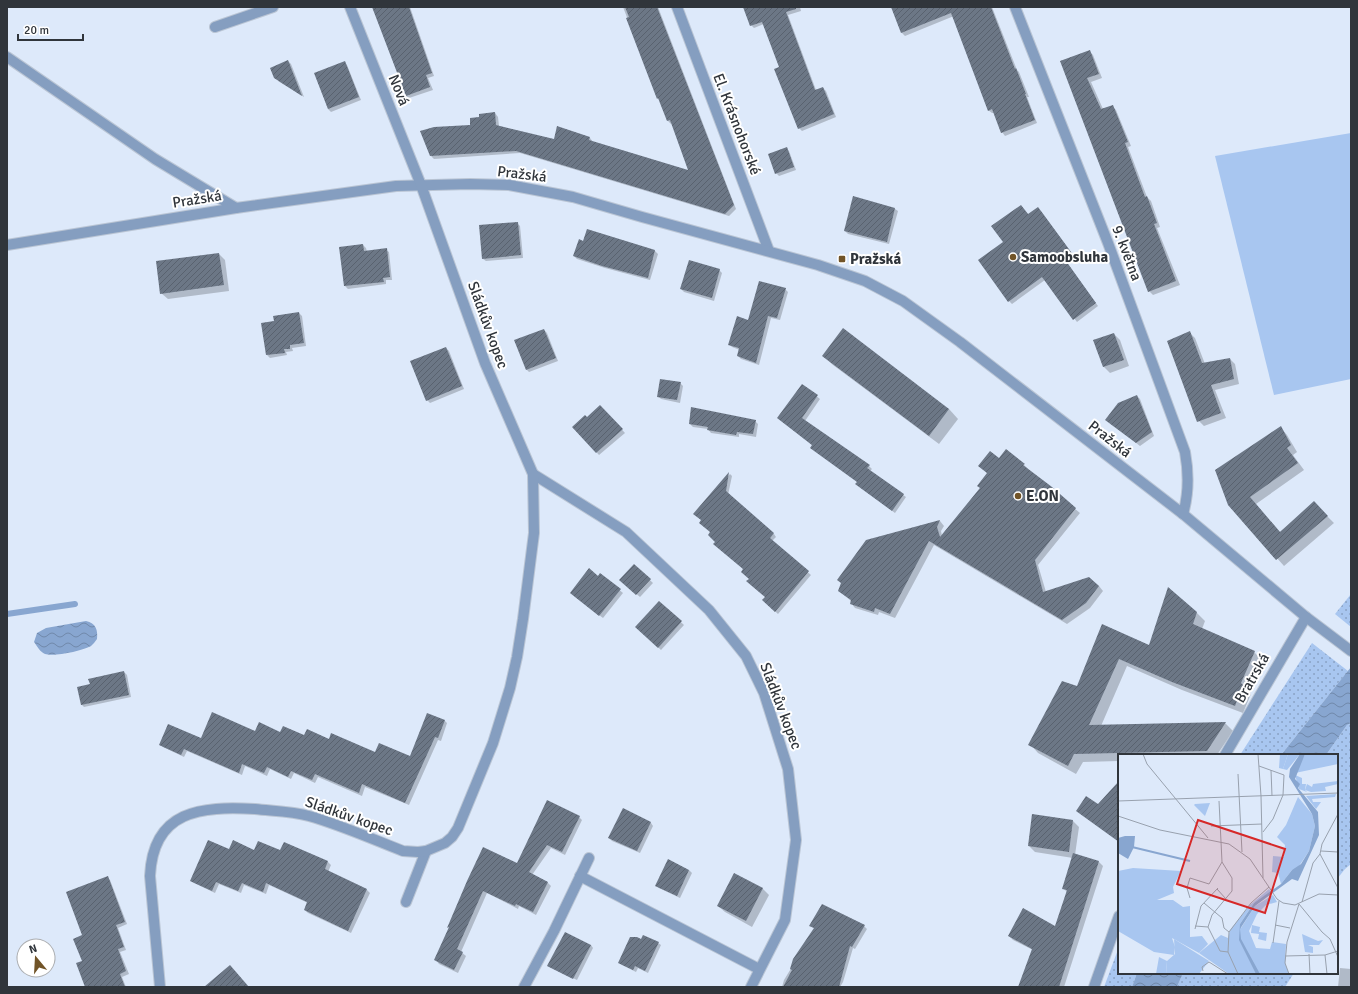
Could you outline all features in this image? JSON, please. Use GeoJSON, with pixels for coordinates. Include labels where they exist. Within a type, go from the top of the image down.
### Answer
{"type":"FeatureCollection","features":[{"type":"Feature","properties":{"kind":"street"},"geometry":{"type":"LineString","coordinates":[[215,27],[273,7]]}},
{"type":"Feature","properties":{"kind":"street","name":"Nová"},"geometry":{"type":"LineString","coordinates":[[350,7],[421,185]]}},
{"type":"Feature","properties":{"kind":"street","name":"El. Krásnohorské"},"geometry":{"type":"LineString","coordinates":[[677,7],[769,251]]}},
{"type":"Feature","properties":{"kind":"street","name":"9. května"},"geometry":{"type":"LineString","coordinates":[[1015,7],[1108,243],[1185,452],[1188,465],[1188,484],[1183,514]]}},
{"type":"Feature","properties":{"kind":"street"},"geometry":{"type":"LineString","coordinates":[[7,57],[155,159],[236,208]]}},
{"type":"Feature","properties":{"kind":"street","name":"Pražská"},"geometry":{"type":"LineString","coordinates":[[7,245],[236,208],[396,186],[470,184],[510,185],[573,197],[818,265],[865,282],[903,301],[960,342],[1183,514],[1306,617],[1351,652]]}},
{"type":"Feature","properties":{"kind":"street","name":"Sládkův kopec"},"geometry":{"type":"LineString","coordinates":[[160,987],[150,863],[159,837],[177,820],[193,813],[208,809],[221,808],[291,812],[320,819],[403,851],[426,851],[445,843],[458,828],[493,743],[510,688],[523,619],[534,533],[533,474],[485,363],[421,185]]}},
{"type":"Feature","properties":{"kind":"street","name":"Sládkův kopec"},"geometry":{"type":"LineString","coordinates":[[533,474],[626,532],[709,610],[746,656],[764,694],[788,769],[796,840],[785,920],[751,987]]}},
{"type":"Feature","properties":{"kind":"street","name":"Bratrská"},"geometry":{"type":"LineString","coordinates":[[1226,754],[1306,617]]}},
{"type":"Feature","properties":{"kind":"street"},"geometry":{"type":"LineString","coordinates":[[406,902],[426,851]]}},
{"type":"Feature","properties":{"kind":"street"},"geometry":{"type":"LineString","coordinates":[[524,987],[589,858]]}},
{"type":"Feature","properties":{"kind":"street"},"geometry":{"type":"LineString","coordinates":[[580,876],[759,969]]}},
{"type":"Feature","properties":{"kind":"street"},"geometry":{"type":"LineString","coordinates":[[1094,987],[1118,919]]}},
{"type":"Feature","properties":{"kind":"shaded area"},"geometry":{"type":"Polygon","coordinates":[[[1351,133],[1351,379],[1274,395],[1215,156],[1351,133]]]}},
{"type":"Feature","properties":{"kind":"shaded area"},"geometry":{"type":"Polygon","coordinates":[[[1351,594],[1351,627],[1335,614],[1351,594]]]}},
{"type":"Feature","properties":{"kind":"shaded area"},"geometry":{"type":"Polygon","coordinates":[[[1312,643],[1348,671],[1282,754],[1241,754],[1312,643]]]}},
{"type":"Feature","properties":{"kind":"shaded area"},"geometry":{"type":"Polygon","coordinates":[[[1351,723],[1351,864],[1338,878],[1338,754],[1327,754],[1347,725],[1351,723]]]}},
{"type":"Feature","properties":{"kind":"shaded area"},"geometry":{"type":"Polygon","coordinates":[[[1118,950],[1118,974],[1137,974],[1132,987],[1104,987],[1118,950]]]}},
{"type":"Feature","properties":{"kind":"shaded area"},"geometry":{"type":"Polygon","coordinates":[[[1183,974],[1293,974],[1285,987],[1177,987],[1183,974]]]}},
{"type":"Feature","properties":{"kind":"water"},"geometry":{"type":"Polygon","coordinates":[[[86,621],[92,623],[97,630],[97,639],[87,648],[68,653],[49,655],[42,652],[34,642],[37,633],[46,628],[86,621]]]}},
{"type":"Feature","properties":{"kind":"water"},"geometry":{"type":"Polygon","coordinates":[[[1351,667],[1351,723],[1347,725],[1327,754],[1282,754],[1351,667]]]}},
{"type":"Feature","properties":{"kind":"water"},"geometry":{"type":"Polygon","coordinates":[[[1137,974],[1183,974],[1177,987],[1132,987],[1137,974]]]}},
{"type":"Feature","properties":{"kind":"building"},"geometry":{"type":"Polygon","coordinates":[[[372,7],[409,7],[432,73],[426,75],[430,87],[406,96],[372,7]]]}},
{"type":"Feature","properties":{"kind":"building"},"geometry":{"type":"Polygon","coordinates":[[[625,7],[657,7],[734,205],[725,214],[516,151],[430,156],[420,131],[434,127],[470,125],[470,118],[479,117],[479,114],[495,112],[496,125],[554,139],[557,126],[590,137],[589,140],[688,170],[670,120],[667,121],[658,98],[657,99],[626,18],[629,17],[625,7]]]}},
{"type":"Feature","properties":{"kind":"building"},"geometry":{"type":"Polygon","coordinates":[[[743,7],[796,7],[796,9],[786,12],[815,90],[823,87],[834,114],[798,129],[774,69],[779,67],[762,22],[750,26],[743,7]]]}},
{"type":"Feature","properties":{"kind":"building"},"geometry":{"type":"Polygon","coordinates":[[[891,7],[991,7],[1035,120],[1001,133],[992,109],[988,111],[951,13],[901,33],[891,7]]]}},
{"type":"Feature","properties":{"kind":"building"},"geometry":{"type":"Polygon","coordinates":[[[1090,50],[1099,74],[1087,78],[1101,109],[1113,105],[1128,142],[1125,143],[1145,197],[1147,196],[1157,223],[1154,224],[1176,281],[1148,292],[1060,61],[1090,50]]]}},
{"type":"Feature","properties":{"kind":"building"},"geometry":{"type":"Polygon","coordinates":[[[288,60],[302,96],[274,78],[270,68],[288,60]]]}},
{"type":"Feature","properties":{"kind":"building"},"geometry":{"type":"Polygon","coordinates":[[[345,61],[359,97],[328,109],[314,73],[345,61]]]}},
{"type":"Feature","properties":{"kind":"building"},"geometry":{"type":"Polygon","coordinates":[[[787,147],[794,167],[775,174],[768,154],[787,147]]]}},
{"type":"Feature","properties":{"kind":"building"},"geometry":{"type":"Polygon","coordinates":[[[853,196],[895,208],[887,242],[844,231],[853,196]]]}},
{"type":"Feature","properties":{"kind":"building"},"geometry":{"type":"Polygon","coordinates":[[[1021,205],[1028,214],[1038,207],[1074,256],[1066,261],[1096,303],[1073,320],[1042,277],[1008,302],[978,260],[1003,242],[991,226],[1021,205]]]}},
{"type":"Feature","properties":{"kind":"building"},"geometry":{"type":"Polygon","coordinates":[[[518,222],[521,255],[482,259],[479,225],[518,222]]]}},
{"type":"Feature","properties":{"kind":"building"},"geometry":{"type":"Polygon","coordinates":[[[587,229],[655,250],[648,278],[602,266],[573,256],[579,239],[583,241],[587,229]]]}},
{"type":"Feature","properties":{"kind":"building"},"geometry":{"type":"Polygon","coordinates":[[[363,244],[364,251],[387,248],[390,277],[383,278],[384,282],[344,286],[339,247],[363,244]]]}},
{"type":"Feature","properties":{"kind":"building"},"geometry":{"type":"Polygon","coordinates":[[[219,253],[224,285],[160,294],[156,261],[219,253]]]}},
{"type":"Feature","properties":{"kind":"building"},"geometry":{"type":"Polygon","coordinates":[[[689,260],[720,269],[712,298],[680,289],[689,260]]]}},
{"type":"Feature","properties":{"kind":"building"},"geometry":{"type":"Polygon","coordinates":[[[759,281],[786,288],[777,318],[768,316],[756,363],[737,356],[739,348],[728,345],[737,316],[748,320],[759,281]]]}},
{"type":"Feature","properties":{"kind":"building"},"geometry":{"type":"Polygon","coordinates":[[[299,312],[304,343],[290,345],[290,349],[284,349],[285,353],[266,355],[261,323],[274,321],[273,316],[299,312]]]}},
{"type":"Feature","properties":{"kind":"building"},"geometry":{"type":"Polygon","coordinates":[[[843,328],[949,409],[929,436],[822,356],[843,328]]]}},
{"type":"Feature","properties":{"kind":"building"},"geometry":{"type":"Polygon","coordinates":[[[544,329],[556,358],[526,370],[514,340],[544,329]]]}},
{"type":"Feature","properties":{"kind":"building"},"geometry":{"type":"Polygon","coordinates":[[[1190,331],[1202,363],[1230,358],[1234,379],[1211,385],[1221,413],[1197,422],[1167,341],[1190,331]]]}},
{"type":"Feature","properties":{"kind":"building"},"geometry":{"type":"Polygon","coordinates":[[[1114,333],[1124,360],[1103,367],[1093,340],[1114,333]]]}},
{"type":"Feature","properties":{"kind":"building"},"geometry":{"type":"Polygon","coordinates":[[[446,347],[462,386],[426,401],[410,361],[446,347]]]}},
{"type":"Feature","properties":{"kind":"building"},"geometry":{"type":"Polygon","coordinates":[[[660,379],[681,382],[677,400],[657,397],[660,379]]]}},
{"type":"Feature","properties":{"kind":"building"},"geometry":{"type":"Polygon","coordinates":[[[802,384],[818,395],[802,418],[870,465],[867,468],[904,494],[892,511],[855,484],[857,482],[810,448],[812,445],[777,418],[802,384]]]}},
{"type":"Feature","properties":{"kind":"building"},"geometry":{"type":"Polygon","coordinates":[[[1137,395],[1152,432],[1136,443],[1105,420],[1118,403],[1137,395]]]}},
{"type":"Feature","properties":{"kind":"building"},"geometry":{"type":"Polygon","coordinates":[[[600,405],[623,429],[596,453],[572,427],[585,415],[587,417],[600,405]]]}},
{"type":"Feature","properties":{"kind":"building"},"geometry":{"type":"Polygon","coordinates":[[[691,407],[756,420],[753,434],[737,432],[736,435],[707,430],[708,427],[689,424],[691,407]]]}},
{"type":"Feature","properties":{"kind":"building"},"geometry":{"type":"Polygon","coordinates":[[[1281,426],[1291,445],[1287,448],[1298,463],[1250,497],[1280,532],[1314,501],[1328,516],[1276,560],[1228,505],[1215,470],[1281,426]]]}},
{"type":"Feature","properties":{"kind":"building"},"geometry":{"type":"Polygon","coordinates":[[[1006,449],[1025,464],[1023,465],[1076,508],[1035,560],[1043,592],[1089,577],[1099,586],[1086,603],[1062,620],[929,541],[890,614],[875,608],[874,612],[850,604],[851,600],[838,591],[841,583],[837,580],[866,540],[940,520],[937,527],[940,537],[980,488],[977,486],[987,473],[978,466],[990,451],[999,458],[1006,449]]]}},
{"type":"Feature","properties":{"kind":"building"},"geometry":{"type":"Polygon","coordinates":[[[729,472],[726,491],[774,533],[770,538],[809,571],[775,612],[762,600],[765,597],[746,581],[749,579],[741,572],[743,569],[713,544],[715,542],[708,535],[710,532],[699,523],[701,520],[693,514],[729,472]]]}},
{"type":"Feature","properties":{"kind":"building"},"geometry":{"type":"Polygon","coordinates":[[[634,564],[651,579],[636,595],[619,580],[634,564]]]}},
{"type":"Feature","properties":{"kind":"building"},"geometry":{"type":"Polygon","coordinates":[[[589,568],[598,576],[600,573],[621,589],[599,616],[570,593],[589,568]]]}},
{"type":"Feature","properties":{"kind":"building"},"geometry":{"type":"Polygon","coordinates":[[[1168,587],[1197,612],[1193,624],[1255,651],[1241,683],[1243,685],[1235,706],[1172,682],[1119,659],[1089,725],[1226,722],[1207,751],[1074,754],[1068,766],[1028,745],[1062,681],[1077,686],[1102,624],[1149,645],[1168,587]]]}},
{"type":"Feature","properties":{"kind":"building"},"geometry":{"type":"Polygon","coordinates":[[[659,601],[682,621],[658,648],[635,627],[659,601]]]}},
{"type":"Feature","properties":{"kind":"building"},"geometry":{"type":"Polygon","coordinates":[[[124,671],[129,695],[81,705],[77,687],[90,684],[88,679],[124,671]]]}},
{"type":"Feature","properties":{"kind":"building"},"geometry":{"type":"Polygon","coordinates":[[[212,712],[255,731],[259,722],[280,732],[283,726],[304,735],[307,729],[329,739],[331,733],[375,752],[379,743],[410,756],[427,713],[445,720],[438,738],[435,737],[405,803],[362,784],[359,793],[315,774],[312,780],[291,771],[288,777],[267,767],[264,773],[242,764],[239,773],[184,749],[181,755],[159,745],[168,724],[201,738],[212,712]]]}},
{"type":"Feature","properties":{"kind":"building"},"geometry":{"type":"Polygon","coordinates":[[[1118,782],[1118,841],[1076,811],[1086,796],[1098,804],[1118,782]]]}},
{"type":"Feature","properties":{"kind":"building"},"geometry":{"type":"Polygon","coordinates":[[[547,800],[580,816],[562,852],[547,845],[529,872],[548,882],[533,912],[516,904],[515,906],[483,891],[457,949],[463,952],[454,970],[434,960],[483,847],[517,863],[547,800]]]}},
{"type":"Feature","properties":{"kind":"building"},"geometry":{"type":"Polygon","coordinates":[[[623,808],[651,822],[637,851],[608,838],[623,808]]]}},
{"type":"Feature","properties":{"kind":"building"},"geometry":{"type":"Polygon","coordinates":[[[1032,814],[1073,820],[1069,852],[1028,846],[1032,814]]]}},
{"type":"Feature","properties":{"kind":"building"},"geometry":{"type":"Polygon","coordinates":[[[208,840],[229,849],[233,840],[254,850],[258,841],[280,850],[284,842],[328,861],[325,869],[367,889],[348,931],[304,910],[307,902],[266,883],[263,892],[242,883],[238,891],[216,882],[212,891],[190,881],[208,840]]]}},
{"type":"Feature","properties":{"kind":"building"},"geometry":{"type":"Polygon","coordinates":[[[1073,853],[1099,861],[1059,987],[1018,987],[1032,949],[1008,936],[1023,908],[1055,926],[1067,890],[1062,889],[1073,853]]]}},
{"type":"Feature","properties":{"kind":"building"},"geometry":{"type":"Polygon","coordinates":[[[668,859],[689,870],[677,896],[655,886],[668,859]]]}},
{"type":"Feature","properties":{"kind":"building"},"geometry":{"type":"Polygon","coordinates":[[[734,873],[763,888],[746,921],[717,906],[734,873]]]}},
{"type":"Feature","properties":{"kind":"building"},"geometry":{"type":"Polygon","coordinates":[[[108,876],[125,922],[116,925],[124,947],[118,949],[126,971],[120,974],[125,987],[85,987],[76,963],[82,961],[73,939],[82,935],[66,892],[108,876]]]}},
{"type":"Feature","properties":{"kind":"building"},"geometry":{"type":"Polygon","coordinates":[[[822,904],[865,925],[852,947],[850,946],[839,987],[783,987],[792,970],[790,969],[793,959],[814,928],[809,926],[822,904]]]}},
{"type":"Feature","properties":{"kind":"building"},"geometry":{"type":"Polygon","coordinates":[[[565,932],[591,945],[573,979],[547,966],[565,932]]]}},
{"type":"Feature","properties":{"kind":"building"},"geometry":{"type":"Polygon","coordinates":[[[643,935],[659,942],[645,971],[635,966],[633,970],[618,963],[630,937],[637,937],[641,939],[643,935]]]}},
{"type":"Feature","properties":{"kind":"building"},"geometry":{"type":"Polygon","coordinates":[[[230,965],[249,987],[204,987],[230,965]]]}},
{"type":"Feature","properties":{"kind":"waterway"},"geometry":{"type":"LineString","coordinates":[[7,614],[75,604]]}},
{"type":"Feature","properties":{"kind":"place","name":"Samoobsluha"},"geometry":{"type":"Point","coordinates":[1013,257]}},
{"type":"Feature","properties":{"kind":"place","name":"Pražská"},"geometry":{"type":"Point","coordinates":[842,259]}},
{"type":"Feature","properties":{"kind":"place","name":"E.ON"},"geometry":{"type":"Point","coordinates":[1018,496]}}]}
